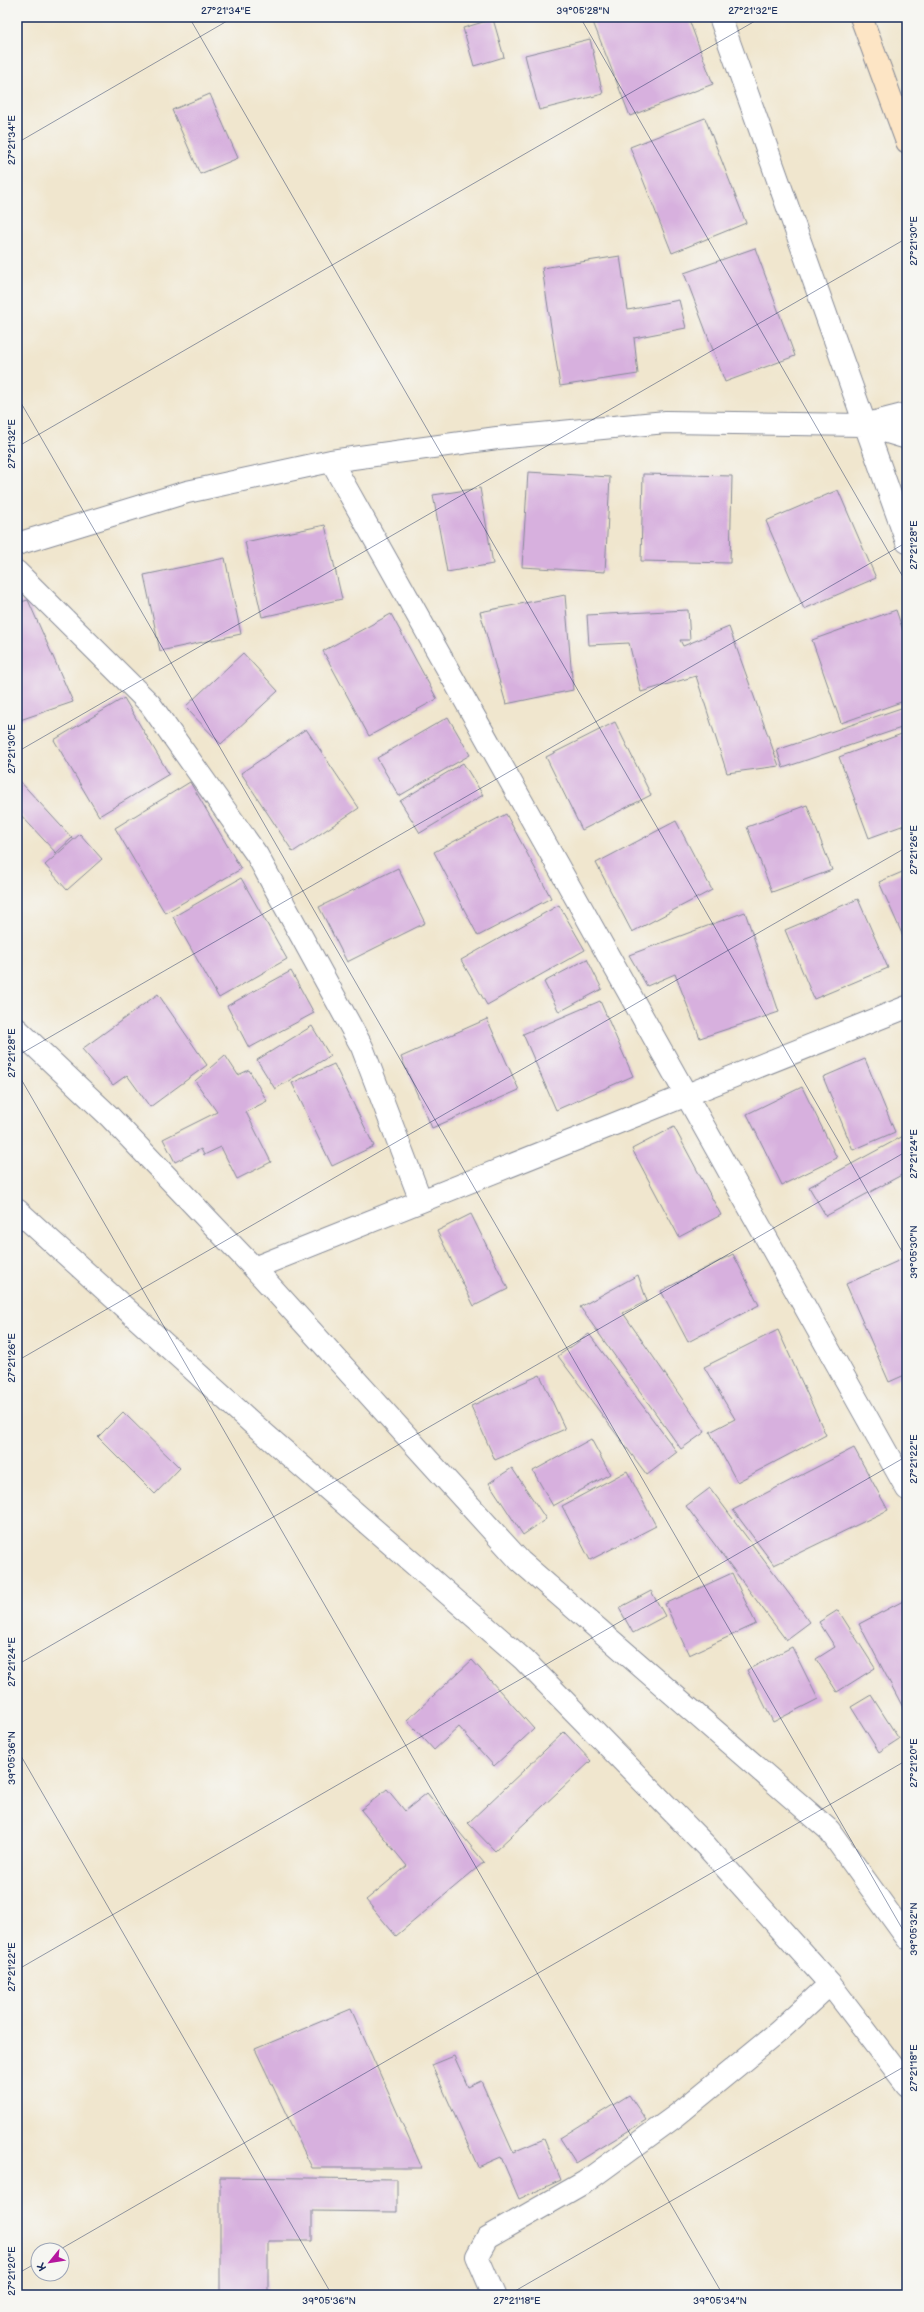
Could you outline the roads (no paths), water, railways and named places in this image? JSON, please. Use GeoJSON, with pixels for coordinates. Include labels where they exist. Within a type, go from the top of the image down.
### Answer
{"type":"FeatureCollection","features":[{"type":"Feature","properties":{"kind":"main road"},"geometry":{"type":"LineString","coordinates":[[861,17],[907,142]]}},
{"type":"Feature","properties":{"kind":"street"},"geometry":{"type":"LineString","coordinates":[[720,17],[864,425],[907,542]]}},
{"type":"Feature","properties":{"kind":"street"},"geometry":{"type":"LineString","coordinates":[[17,544],[188,492],[331,461],[497,438],[666,422],[864,425],[907,414]]}},
{"type":"Feature","properties":{"kind":"street"},"geometry":{"type":"LineString","coordinates":[[864,425],[907,438]]}},
{"type":"Feature","properties":{"kind":"street"},"geometry":{"type":"LineString","coordinates":[[331,461],[907,1489]]}},
{"type":"Feature","properties":{"kind":"street"},"geometry":{"type":"LineString","coordinates":[[17,572],[150,704],[257,855],[362,1047],[421,1201]]}},
{"type":"Feature","properties":{"kind":"street"},"geometry":{"type":"LineString","coordinates":[[254,1268],[685,1094],[907,1007]]}},
{"type":"Feature","properties":{"kind":"street"},"geometry":{"type":"LineString","coordinates":[[17,1029],[110,1116],[254,1268],[520,1561],[829,1830],[907,1938]]}},
{"type":"Feature","properties":{"kind":"street"},"geometry":{"type":"LineString","coordinates":[[17,1210],[252,1423],[524,1660],[707,1847],[830,1984],[907,2085]]}},
{"type":"Feature","properties":{"kind":"street"},"geometry":{"type":"LineString","coordinates":[[494,2295],[477,2256],[487,2238],[585,2182],[677,2115],[778,2032],[830,1984]]}}]}
